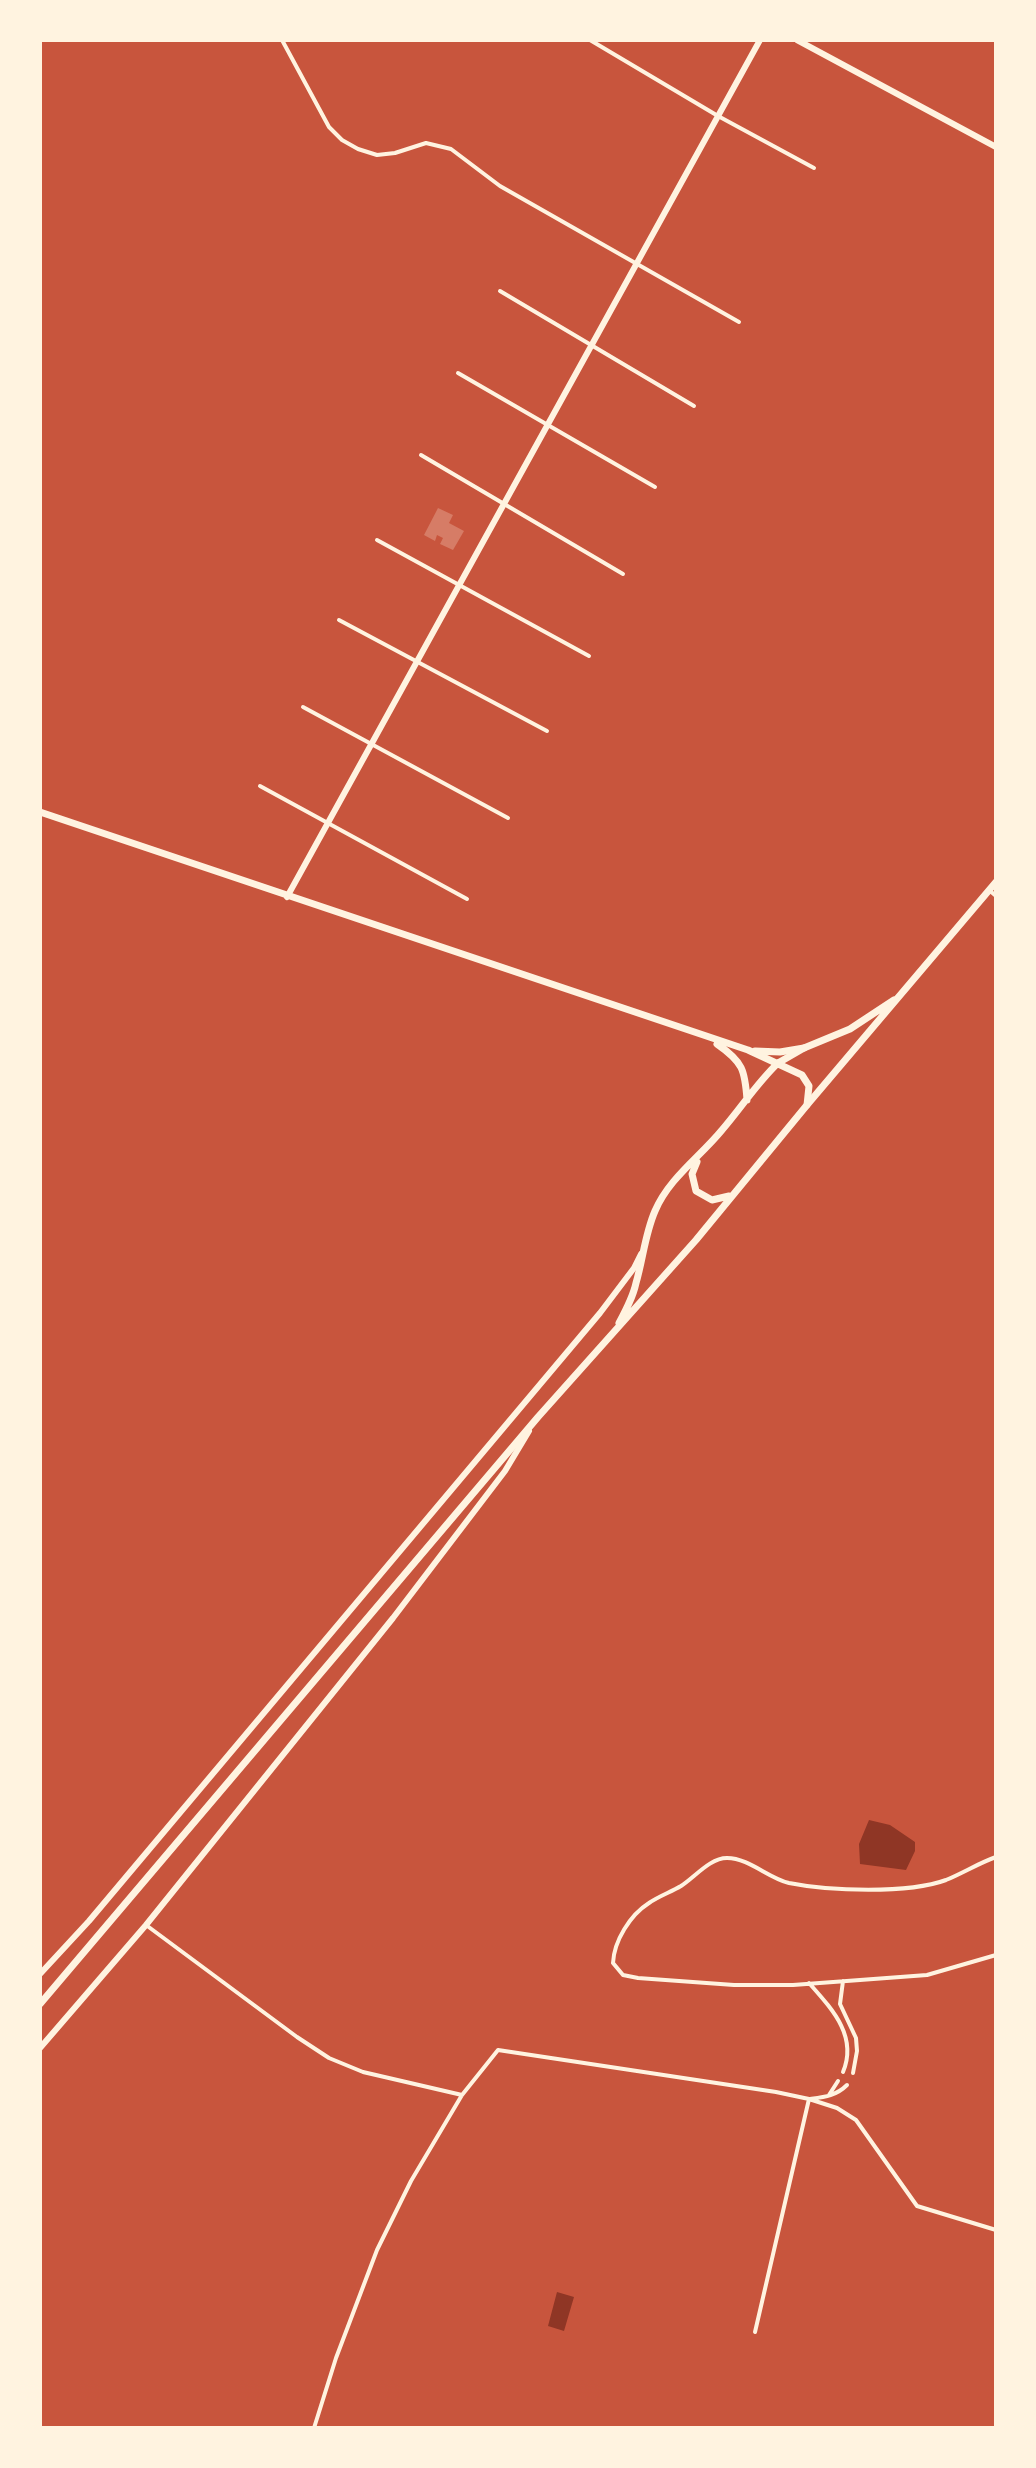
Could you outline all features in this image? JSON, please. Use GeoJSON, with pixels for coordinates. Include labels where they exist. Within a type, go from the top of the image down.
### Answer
{"type":"FeatureCollection","features":[{"type":"Feature","properties":{"kind":"main road"},"geometry":{"type":"LineString","coordinates":[[287,897],[760,40]]}},
{"type":"Feature","properties":{"kind":"main road"},"geometry":{"type":"LineString","coordinates":[[797,40],[996,147]]}},
{"type":"Feature","properties":{"kind":"main road"},"geometry":{"type":"LineString","coordinates":[[40,812],[748,1050],[795,1070],[806,1079],[809,1086],[807,1105]]}},
{"type":"Feature","properties":{"kind":"main road"},"geometry":{"type":"LineString","coordinates":[[40,2004],[538,1417],[690,1247],[902,994],[993,893],[996,882]]}},
{"type":"Feature","properties":{"kind":"main road"},"geometry":{"type":"LineString","coordinates":[[615,1332],[631,1299],[649,1226],[665,1192],[676,1178],[705,1151],[763,1077],[778,1063],[804,1048],[850,1029],[902,994]]}},
{"type":"Feature","properties":{"kind":"main road"},"geometry":{"type":"LineString","coordinates":[[708,1039],[730,1053],[742,1067],[746,1076],[747,1101]]}},
{"type":"Feature","properties":{"kind":"main road"},"geometry":{"type":"LineString","coordinates":[[748,1050],[780,1052],[804,1048]]}},
{"type":"Feature","properties":{"kind":"main road"},"geometry":{"type":"LineString","coordinates":[[705,1151],[692,1174],[696,1191],[712,1200],[721,1200],[734,1193]]}},
{"type":"Feature","properties":{"kind":"main road"},"geometry":{"type":"LineString","coordinates":[[40,1974],[89,1921],[600,1313],[634,1268],[643,1250]]}},
{"type":"Feature","properties":{"kind":"main road"},"geometry":{"type":"LineString","coordinates":[[40,2048],[146,1925],[393,1618],[505,1471],[538,1417]]}},
{"type":"Feature","properties":{"kind":"street"},"geometry":{"type":"LineString","coordinates":[[282,40],[329,127],[342,140],[377,155],[426,143],[451,149],[500,186],[739,322]]}},
{"type":"Feature","properties":{"kind":"street"},"geometry":{"type":"LineString","coordinates":[[590,40],[718,116],[814,168]]}},
{"type":"Feature","properties":{"kind":"street"},"geometry":{"type":"LineString","coordinates":[[500,291],[694,406]]}},
{"type":"Feature","properties":{"kind":"street"},"geometry":{"type":"LineString","coordinates":[[458,373],[655,487]]}},
{"type":"Feature","properties":{"kind":"street"},"geometry":{"type":"LineString","coordinates":[[996,425],[996,432]]}},
{"type":"Feature","properties":{"kind":"street"},"geometry":{"type":"LineString","coordinates":[[421,455],[623,574]]}},
{"type":"Feature","properties":{"kind":"street"},"geometry":{"type":"LineString","coordinates":[[377,540],[589,656]]}},
{"type":"Feature","properties":{"kind":"street"},"geometry":{"type":"LineString","coordinates":[[339,620],[547,731]]}},
{"type":"Feature","properties":{"kind":"street"},"geometry":{"type":"LineString","coordinates":[[303,707],[508,818]]}},
{"type":"Feature","properties":{"kind":"street"},"geometry":{"type":"LineString","coordinates":[[260,786],[467,899]]}},
{"type":"Feature","properties":{"kind":"street"},"geometry":{"type":"LineString","coordinates":[[996,1857],[945,1881],[919,1887],[872,1889],[805,1886],[784,1882],[737,1859],[716,1860],[680,1887],[647,1904],[631,1919],[613,1954],[615,1969],[623,1975],[734,1985],[927,1975],[996,1955]]}},
{"type":"Feature","properties":{"kind":"street"},"geometry":{"type":"LineString","coordinates":[[146,1925],[329,2058],[363,2072],[462,2095]]}},
{"type":"Feature","properties":{"kind":"street"},"geometry":{"type":"LineString","coordinates":[[843,1981],[840,2004],[856,2038],[853,2073]]}},
{"type":"Feature","properties":{"kind":"street"},"geometry":{"type":"LineString","coordinates":[[809,1983],[828,2005],[848,2041],[850,2051],[843,2072]]}},
{"type":"Feature","properties":{"kind":"street"},"geometry":{"type":"LineString","coordinates":[[314,2428],[336,2358],[377,2250],[411,2181],[462,2095],[498,2050],[809,2099],[837,2108],[856,2120],[917,2206],[996,2230]]}},
{"type":"Feature","properties":{"kind":"street"},"geometry":{"type":"LineString","coordinates":[[828,2097],[838,2081]]}},
{"type":"Feature","properties":{"kind":"street"},"geometry":{"type":"LineString","coordinates":[[809,2099],[828,2097],[847,2085]]}},
{"type":"Feature","properties":{"kind":"street"},"geometry":{"type":"LineString","coordinates":[[755,2332],[809,2099]]}},
{"type":"Feature","properties":{"kind":"shaded area"},"geometry":{"type":"Polygon","coordinates":[[[869,1820],[890,1825],[915,1842],[915,1851],[906,1870],[860,1864],[859,1844],[869,1820]]]}},
{"type":"Feature","properties":{"kind":"shaded area"},"geometry":{"type":"Polygon","coordinates":[[[557,2292],[574,2297],[564,2331],[548,2326],[557,2292]]]}},
{"type":"Feature","properties":{"kind":"building"},"geometry":{"type":"Polygon","coordinates":[[[438,508],[453,515],[449,523],[464,531],[453,550],[440,544],[443,538],[437,535],[435,541],[424,535],[438,508]]]}}]}
